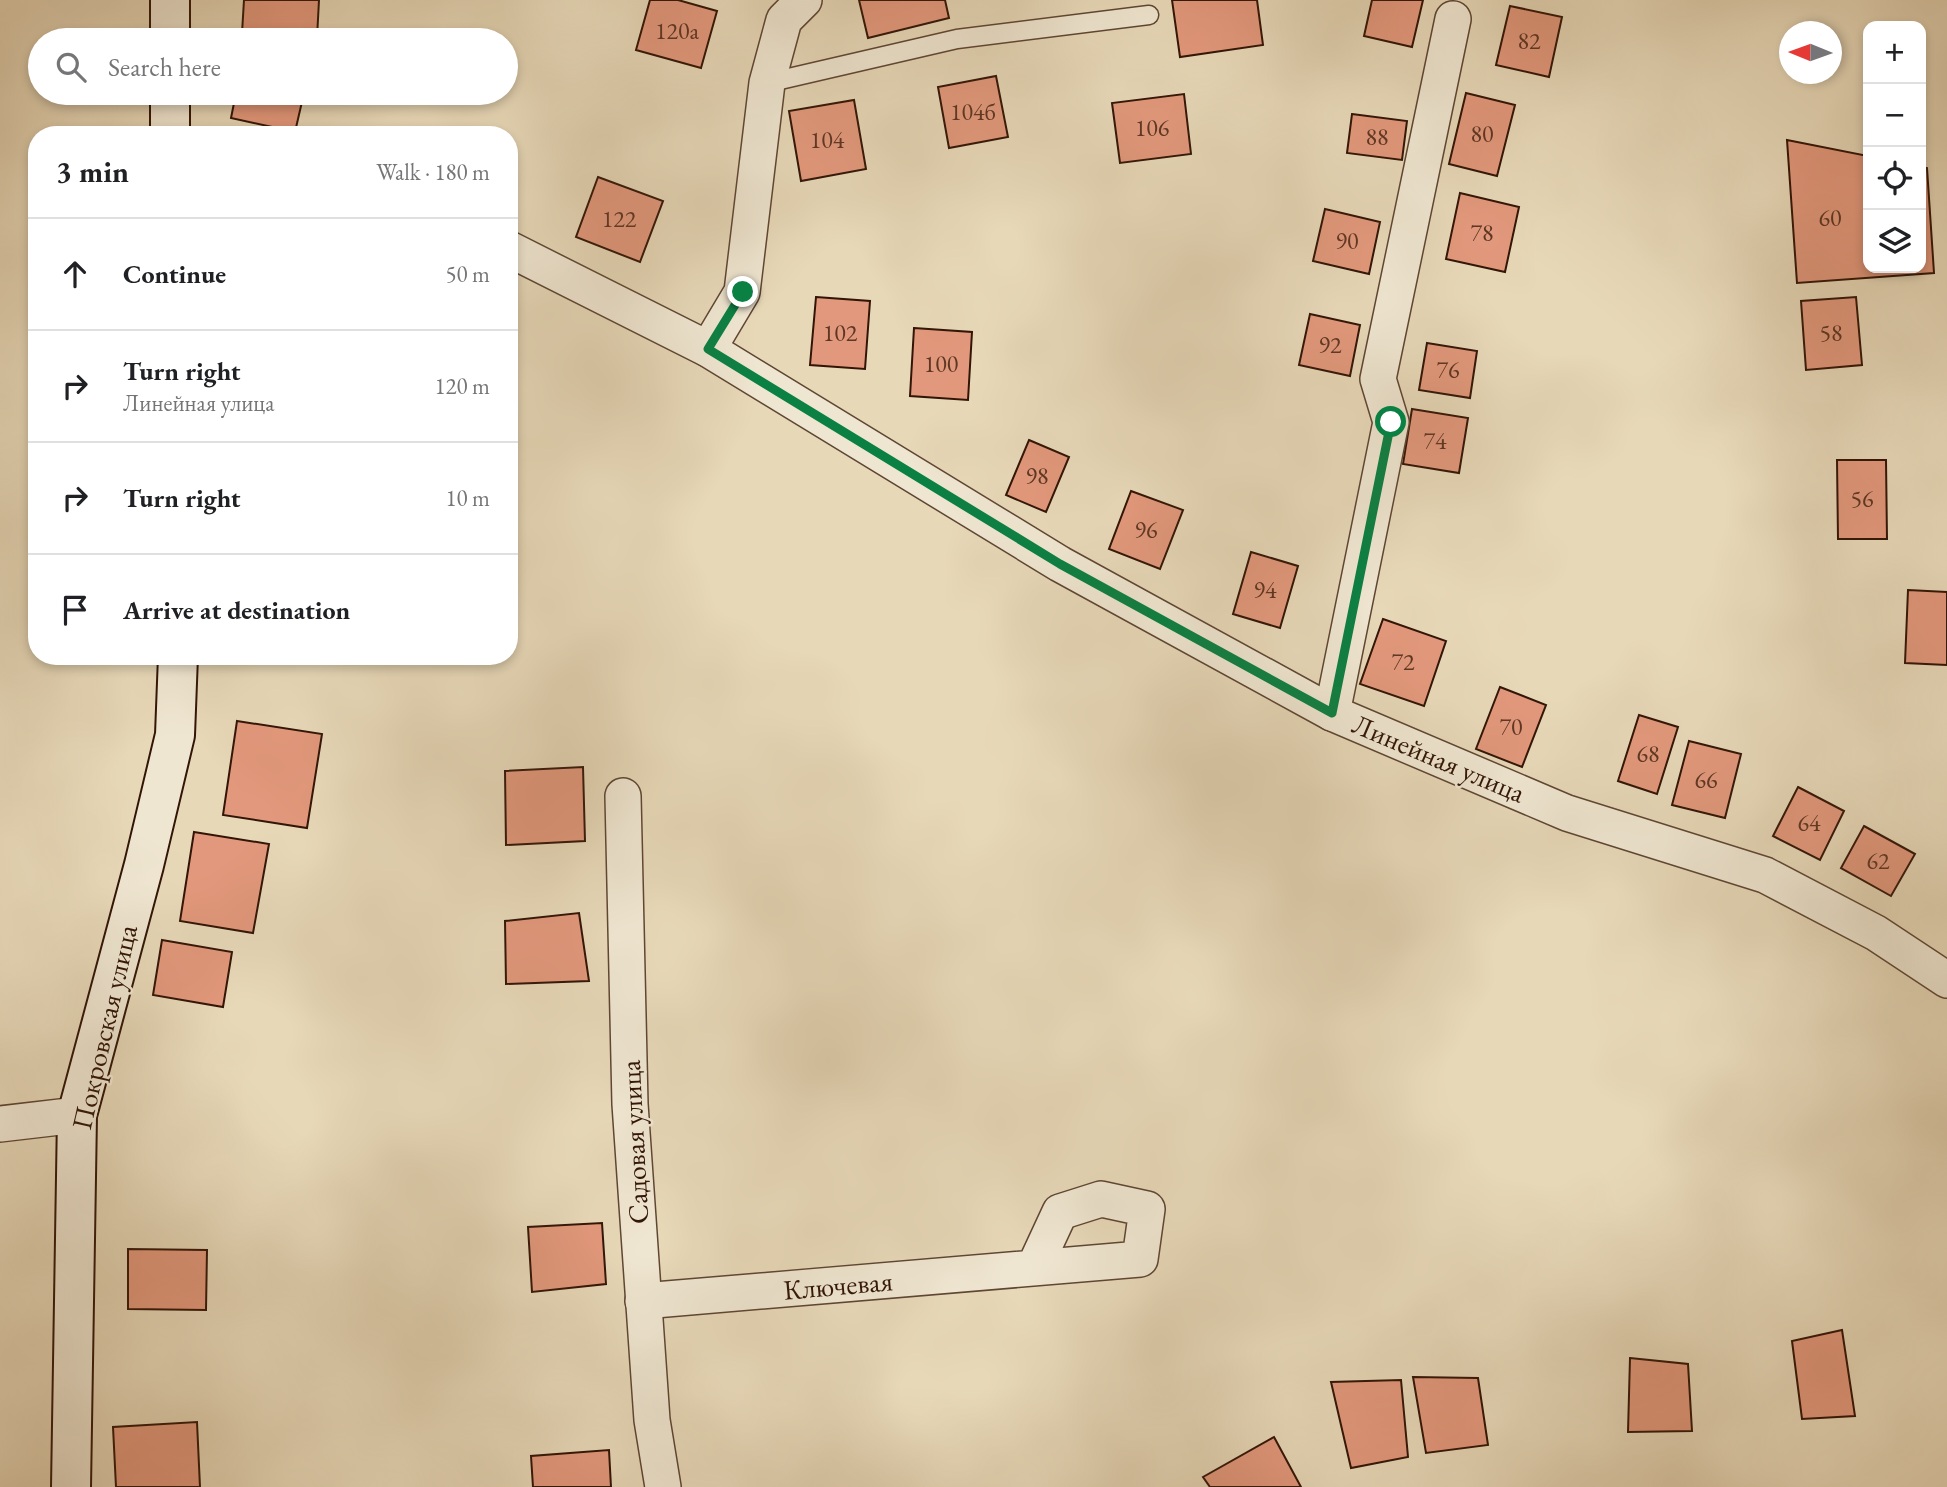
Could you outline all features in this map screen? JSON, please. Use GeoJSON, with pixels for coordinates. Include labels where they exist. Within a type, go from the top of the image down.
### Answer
{"type":"FeatureCollection","features":[{"type":"Feature","properties":{"kind":"street"},"geometry":{"type":"LineString","coordinates":[[170,0],[170,28]]}},
{"type":"Feature","properties":{"kind":"street"},"geometry":{"type":"LineString","coordinates":[[708,349],[743,292],[767,83],[785,20],[804,0]]}},
{"type":"Feature","properties":{"kind":"street"},"geometry":{"type":"LineString","coordinates":[[1332,713],[1391,422],[1378,379],[1452,19]]}},
{"type":"Feature","properties":{"kind":"street"},"geometry":{"type":"LineString","coordinates":[[170,105],[170,126]]}},
{"type":"Feature","properties":{"kind":"street","name":"Линейная улица"},"geometry":{"type":"LineString","coordinates":[[518,254],[708,349],[1060,564],[1332,713],[1567,813],[1765,875],[1876,933],[1947,980]]}},
{"type":"Feature","properties":{"kind":"street","name":"Покровская улица"},"geometry":{"type":"LineString","coordinates":[[71,1487],[77,1115],[144,865],[175,735],[178,665]]}},
{"type":"Feature","properties":{"kind":"street","name":"Садовая улица"},"geometry":{"type":"LineString","coordinates":[[623,796],[630,1104],[652,1420],[663,1487]]}},
{"type":"Feature","properties":{"kind":"street"},"geometry":{"type":"LineString","coordinates":[[0,1124],[77,1115]]}},
{"type":"Feature","properties":{"kind":"street","name":"Ключевая"},"geometry":{"type":"LineString","coordinates":[[643,1301],[1034,1268]]}},
{"type":"Feature","properties":{"kind":"lane"},"geometry":{"type":"LineString","coordinates":[[767,83],[957,39],[1149,15]]}},
{"type":"Feature","properties":{"kind":"building"},"geometry":{"type":"Polygon","coordinates":[[[244,0],[319,0],[318,28],[242,28],[244,0]]]}},
{"type":"Feature","properties":{"kind":"building"},"geometry":{"type":"Polygon","coordinates":[[[650,0],[678,0],[717,11],[701,68],[636,50],[650,0]]]}},
{"type":"Feature","properties":{"kind":"building"},"geometry":{"type":"Polygon","coordinates":[[[859,0],[945,0],[949,18],[868,38],[859,0]]]}},
{"type":"Feature","properties":{"kind":"building"},"geometry":{"type":"Polygon","coordinates":[[[1172,0],[1257,0],[1263,45],[1180,57],[1172,0]]]}},
{"type":"Feature","properties":{"kind":"building"},"geometry":{"type":"Polygon","coordinates":[[[1372,0],[1423,0],[1412,47],[1364,36],[1372,0]]]}},
{"type":"Feature","properties":{"kind":"building"},"geometry":{"type":"Polygon","coordinates":[[[1510,6],[1562,17],[1549,77],[1496,65],[1510,6]]]}},
{"type":"Feature","properties":{"kind":"building"},"geometry":{"type":"Polygon","coordinates":[[[996,76],[1008,137],[949,148],[938,87],[996,76]]]}},
{"type":"Feature","properties":{"kind":"building"},"geometry":{"type":"Polygon","coordinates":[[[1466,93],[1515,105],[1497,176],[1449,164],[1466,93]]]}},
{"type":"Feature","properties":{"kind":"building"},"geometry":{"type":"Polygon","coordinates":[[[1184,94],[1191,154],[1120,163],[1112,103],[1184,94]]]}},
{"type":"Feature","properties":{"kind":"building"},"geometry":{"type":"Polygon","coordinates":[[[854,100],[866,169],[801,181],[789,111],[854,100]]]}},
{"type":"Feature","properties":{"kind":"building"},"geometry":{"type":"Polygon","coordinates":[[[234,105],[301,105],[296,126],[268,126],[231,118],[234,105]]]}},
{"type":"Feature","properties":{"kind":"building"},"geometry":{"type":"Polygon","coordinates":[[[1352,114],[1407,121],[1402,160],[1347,153],[1352,114]]]}},
{"type":"Feature","properties":{"kind":"building"},"geometry":{"type":"Polygon","coordinates":[[[1787,140],[1863,155],[1863,273],[1926,273],[1927,168],[1934,273],[1797,283],[1787,140]]]}},
{"type":"Feature","properties":{"kind":"building"},"geometry":{"type":"Polygon","coordinates":[[[598,177],[663,201],[640,262],[576,237],[598,177]]]}},
{"type":"Feature","properties":{"kind":"building"},"geometry":{"type":"Polygon","coordinates":[[[1460,193],[1519,207],[1505,272],[1446,259],[1460,193]]]}},
{"type":"Feature","properties":{"kind":"building"},"geometry":{"type":"Polygon","coordinates":[[[1325,209],[1380,222],[1369,274],[1313,261],[1325,209]]]}},
{"type":"Feature","properties":{"kind":"building"},"geometry":{"type":"Polygon","coordinates":[[[816,297],[870,301],[865,369],[810,365],[816,297]]]}},
{"type":"Feature","properties":{"kind":"building"},"geometry":{"type":"Polygon","coordinates":[[[1856,297],[1862,365],[1806,370],[1801,301],[1856,297]]]}},
{"type":"Feature","properties":{"kind":"building"},"geometry":{"type":"Polygon","coordinates":[[[1310,314],[1360,325],[1350,376],[1299,365],[1310,314]]]}},
{"type":"Feature","properties":{"kind":"building"},"geometry":{"type":"Polygon","coordinates":[[[914,328],[972,332],[968,400],[910,396],[914,328]]]}},
{"type":"Feature","properties":{"kind":"building"},"geometry":{"type":"Polygon","coordinates":[[[1427,343],[1477,351],[1470,398],[1419,390],[1427,343]]]}},
{"type":"Feature","properties":{"kind":"building"},"geometry":{"type":"Polygon","coordinates":[[[1412,409],[1468,418],[1459,473],[1403,464],[1412,409]]]}},
{"type":"Feature","properties":{"kind":"building"},"geometry":{"type":"Polygon","coordinates":[[[1029,440],[1069,457],[1046,512],[1006,495],[1029,440]]]}},
{"type":"Feature","properties":{"kind":"building"},"geometry":{"type":"Polygon","coordinates":[[[1837,460],[1886,460],[1887,539],[1838,539],[1837,460]]]}},
{"type":"Feature","properties":{"kind":"building"},"geometry":{"type":"Polygon","coordinates":[[[1131,491],[1183,510],[1160,569],[1109,549],[1131,491]]]}},
{"type":"Feature","properties":{"kind":"building"},"geometry":{"type":"Polygon","coordinates":[[[1251,552],[1298,566],[1280,628],[1233,614],[1251,552]]]}},
{"type":"Feature","properties":{"kind":"building"},"geometry":{"type":"Polygon","coordinates":[[[1908,590],[1947,592],[1947,665],[1905,663],[1908,590]]]}},
{"type":"Feature","properties":{"kind":"building"},"geometry":{"type":"Polygon","coordinates":[[[1383,619],[1446,641],[1424,706],[1360,684],[1383,619]]]}},
{"type":"Feature","properties":{"kind":"building"},"geometry":{"type":"Polygon","coordinates":[[[1500,687],[1546,705],[1522,767],[1476,749],[1500,687]]]}},
{"type":"Feature","properties":{"kind":"building"},"geometry":{"type":"Polygon","coordinates":[[[1639,715],[1678,727],[1657,794],[1618,781],[1639,715]]]}},
{"type":"Feature","properties":{"kind":"building"},"geometry":{"type":"Polygon","coordinates":[[[237,721],[322,734],[307,828],[223,815],[237,721]]]}},
{"type":"Feature","properties":{"kind":"building"},"geometry":{"type":"Polygon","coordinates":[[[1689,741],[1741,754],[1725,818],[1672,805],[1689,741]]]}},
{"type":"Feature","properties":{"kind":"building"},"geometry":{"type":"Polygon","coordinates":[[[583,767],[585,841],[506,845],[505,771],[583,767]]]}},
{"type":"Feature","properties":{"kind":"building"},"geometry":{"type":"Polygon","coordinates":[[[1798,787],[1844,811],[1820,860],[1773,836],[1798,787]]]}},
{"type":"Feature","properties":{"kind":"building"},"geometry":{"type":"Polygon","coordinates":[[[1864,826],[1915,854],[1891,896],[1841,868],[1864,826]]]}},
{"type":"Feature","properties":{"kind":"building"},"geometry":{"type":"Polygon","coordinates":[[[194,832],[269,844],[253,933],[180,921],[194,832]]]}},
{"type":"Feature","properties":{"kind":"building"},"geometry":{"type":"Polygon","coordinates":[[[579,913],[589,981],[506,984],[505,921],[579,913]]]}},
{"type":"Feature","properties":{"kind":"building"},"geometry":{"type":"Polygon","coordinates":[[[162,940],[232,952],[223,1007],[153,995],[162,940]]]}},
{"type":"Feature","properties":{"kind":"building"},"geometry":{"type":"Polygon","coordinates":[[[602,1223],[606,1284],[532,1292],[528,1227],[602,1223]]]}},
{"type":"Feature","properties":{"kind":"building"},"geometry":{"type":"Polygon","coordinates":[[[128,1249],[207,1250],[206,1310],[128,1309],[128,1249]]]}},
{"type":"Feature","properties":{"kind":"building"},"geometry":{"type":"Polygon","coordinates":[[[1842,1330],[1855,1416],[1802,1419],[1792,1341],[1842,1330]]]}},
{"type":"Feature","properties":{"kind":"building"},"geometry":{"type":"Polygon","coordinates":[[[1630,1358],[1688,1364],[1692,1431],[1628,1432],[1630,1358]]]}},
{"type":"Feature","properties":{"kind":"building"},"geometry":{"type":"Polygon","coordinates":[[[1413,1377],[1478,1378],[1488,1445],[1426,1453],[1413,1377]]]}},
{"type":"Feature","properties":{"kind":"building"},"geometry":{"type":"Polygon","coordinates":[[[1401,1380],[1408,1457],[1351,1468],[1331,1382],[1401,1380]]]}},
{"type":"Feature","properties":{"kind":"building"},"geometry":{"type":"Polygon","coordinates":[[[197,1422],[200,1487],[116,1487],[113,1427],[197,1422]]]}},
{"type":"Feature","properties":{"kind":"building"},"geometry":{"type":"Polygon","coordinates":[[[1274,1437],[1301,1487],[1210,1487],[1203,1477],[1274,1437]]]}},
{"type":"Feature","properties":{"kind":"building"},"geometry":{"type":"Polygon","coordinates":[[[609,1450],[611,1487],[533,1487],[531,1456],[609,1450]]]}},
{"type":"Feature","properties":{"kind":"route"},"geometry":{"type":"LineString","coordinates":[[743,292],[708,349],[1060,564],[1332,713],[1391,422]]}}]}
